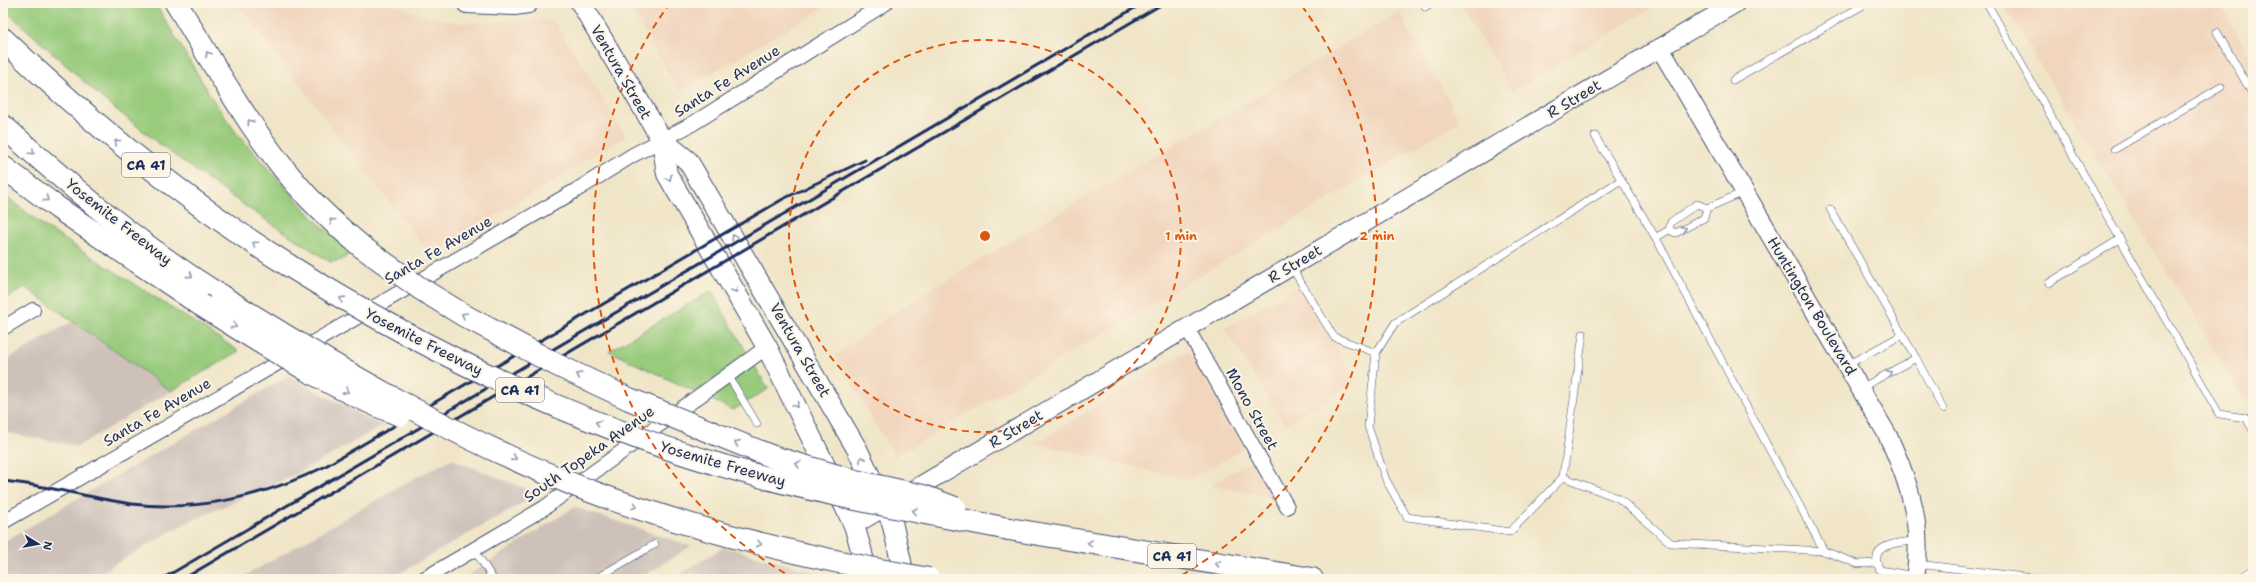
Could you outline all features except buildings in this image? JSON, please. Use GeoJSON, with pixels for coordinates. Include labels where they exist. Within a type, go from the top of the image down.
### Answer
{"type":"FeatureCollection","features":[{"type":"Feature","properties":{"kind":"highway"},"geometry":{"type":"LineString","coordinates":[[176,3],[243,112],[272,153],[308,197],[362,247],[421,290],[465,316],[559,366],[629,399],[774,457],[861,482],[923,496],[1009,529]]}},
{"type":"Feature","properties":{"kind":"highway","name":"Yosemite Freeway"},"geometry":{"type":"LineString","coordinates":[[9,45],[78,109],[152,170],[221,221],[288,265],[358,308],[477,370],[553,405],[639,438],[717,464],[811,489],[1009,529]]}},
{"type":"Feature","properties":{"kind":"highway","name":"Yosemite Freeway"},"geometry":{"type":"LineString","coordinates":[[3,126],[113,218],[190,276],[365,383],[478,442],[582,487],[701,527],[819,558],[928,579]]}},
{"type":"Feature","properties":{"kind":"highway"},"geometry":{"type":"LineString","coordinates":[[3,167],[58,208],[201,305],[276,352],[354,396],[411,420],[478,442]]}},
{"type":"Feature","properties":{"kind":"highway","name":"CA 41"},"geometry":{"type":"LineString","coordinates":[[1009,529],[1312,579]]}},
{"type":"Feature","properties":{"kind":"main road"},"geometry":{"type":"LineString","coordinates":[[467,3],[514,5],[528,3]]}},
{"type":"Feature","properties":{"kind":"main road","name":"Ventura Street"},"geometry":{"type":"LineString","coordinates":[[581,3],[662,140],[688,161],[857,449],[886,506],[898,541],[905,579]]}},
{"type":"Feature","properties":{"kind":"main road","name":"Ventura Street"},"geometry":{"type":"LineString","coordinates":[[662,140],[667,174],[767,347],[854,525],[862,549],[868,579]]}},
{"type":"Feature","properties":{"kind":"street","name":"Santa Fe Avenue"},"geometry":{"type":"LineString","coordinates":[[3,522],[692,124],[886,3]]}},
{"type":"Feature","properties":{"kind":"street","name":"R Street"},"geometry":{"type":"LineString","coordinates":[[854,525],[1736,3]]}},
{"type":"Feature","properties":{"kind":"street","name":"Huntington Boulevard"},"geometry":{"type":"LineString","coordinates":[[1660,48],[1887,434],[1907,479],[1913,500],[1918,541],[1916,573]]}},
{"type":"Feature","properties":{"kind":"street"},"geometry":{"type":"LineString","coordinates":[[3,328],[33,310]]}},
{"type":"Feature","properties":{"kind":"street","name":"Mono Street"},"geometry":{"type":"LineString","coordinates":[[1187,328],[1287,507]]}},
{"type":"Feature","properties":{"kind":"street","name":"South Topeka Avenue"},"geometry":{"type":"LineString","coordinates":[[424,579],[544,508],[767,347]]}},
{"type":"Feature","properties":{"kind":"lane"},"geometry":{"type":"LineString","coordinates":[[1425,7],[1432,3]]}},
{"type":"Feature","properties":{"kind":"lane"},"geometry":{"type":"LineString","coordinates":[[1733,80],[1867,3]]}},
{"type":"Feature","properties":{"kind":"lane"},"geometry":{"type":"LineString","coordinates":[[1988,3],[2219,414],[2246,418],[2253,430]]}},
{"type":"Feature","properties":{"kind":"lane"},"geometry":{"type":"LineString","coordinates":[[2217,32],[2253,95]]}},
{"type":"Feature","properties":{"kind":"lane"},"geometry":{"type":"LineString","coordinates":[[2115,149],[2221,87]]}},
{"type":"Feature","properties":{"kind":"lane"},"geometry":{"type":"LineString","coordinates":[[1595,136],[1656,238],[1824,551]]}},
{"type":"Feature","properties":{"kind":"lane"},"geometry":{"type":"LineString","coordinates":[[1583,334],[1563,478],[1510,532],[1407,517],[1386,480],[1368,426],[1376,353],[1395,323],[1621,180]]}},
{"type":"Feature","properties":{"kind":"lane"},"geometry":{"type":"LineString","coordinates":[[1656,238],[1669,230],[1671,222],[1697,204],[1707,208],[1744,192]]}},
{"type":"Feature","properties":{"kind":"lane"},"geometry":{"type":"LineString","coordinates":[[1669,230],[1676,233],[1704,218],[1707,208]]}},
{"type":"Feature","properties":{"kind":"lane"},"geometry":{"type":"LineString","coordinates":[[1830,209],[1916,358],[1943,409]]}},
{"type":"Feature","properties":{"kind":"lane"},"geometry":{"type":"LineString","coordinates":[[2049,283],[2120,239]]}},
{"type":"Feature","properties":{"kind":"lane"},"geometry":{"type":"LineString","coordinates":[[1291,266],[1334,337],[1376,353]]}},
{"type":"Feature","properties":{"kind":"lane"},"geometry":{"type":"LineString","coordinates":[[1847,365],[1902,335]]}},
{"type":"Feature","properties":{"kind":"lane"},"geometry":{"type":"LineString","coordinates":[[1861,389],[1916,358]]}},
{"type":"Feature","properties":{"kind":"lane"},"geometry":{"type":"LineString","coordinates":[[728,375],[757,424]]}},
{"type":"Feature","properties":{"kind":"lane"},"geometry":{"type":"LineString","coordinates":[[1563,478],[1618,498],[1672,543],[1824,551],[1858,564],[1876,563]]}},
{"type":"Feature","properties":{"kind":"lane"},"geometry":{"type":"LineString","coordinates":[[1918,541],[1889,544],[1878,552],[1876,563],[1880,570],[2041,579]]}},
{"type":"Feature","properties":{"kind":"lane"},"geometry":{"type":"LineString","coordinates":[[595,579],[654,544]]}},
{"type":"Feature","properties":{"kind":"lane"},"geometry":{"type":"LineString","coordinates":[[474,549],[493,579]]}},
{"type":"Feature","properties":{"kind":"lane"},"geometry":{"type":"LineString","coordinates":[[2238,579],[2253,569]]}},
{"type":"Feature","properties":{"kind":"shaded area"},"geometry":{"type":"Polygon","coordinates":[[[237,3],[389,3],[428,17],[461,23],[554,20],[626,136],[431,256],[237,3]]]}},
{"type":"Feature","properties":{"kind":"shaded area"},"geometry":{"type":"Polygon","coordinates":[[[628,3],[831,3],[680,92],[628,3]]]}},
{"type":"Feature","properties":{"kind":"shaded area"},"geometry":{"type":"Polygon","coordinates":[[[1460,3],[1660,3],[1512,91],[1460,3]]]}},
{"type":"Feature","properties":{"kind":"shaded area"},"geometry":{"type":"Polygon","coordinates":[[[2008,3],[2219,3],[2253,61],[2253,408],[2251,409],[2004,6],[2008,3]]]}},
{"type":"Feature","properties":{"kind":"shaded area"},"geometry":{"type":"Polygon","coordinates":[[[1399,12],[1460,121],[895,457],[835,355],[919,296],[1399,12]]]}},
{"type":"Feature","properties":{"kind":"shaded area"},"geometry":{"type":"Polygon","coordinates":[[[1299,286],[1356,381],[1285,425],[1225,328],[1299,286]]]}},
{"type":"Feature","properties":{"kind":"shaded area"},"geometry":{"type":"Polygon","coordinates":[[[73,321],[171,391],[78,446],[3,432],[3,362],[73,321]]]}},
{"type":"Feature","properties":{"kind":"shaded area"},"geometry":{"type":"Polygon","coordinates":[[[1188,351],[1244,448],[1190,480],[1035,443],[1188,351]]]}},
{"type":"Feature","properties":{"kind":"shaded area"},"geometry":{"type":"Polygon","coordinates":[[[288,376],[382,426],[295,475],[184,524],[89,579],[3,579],[3,542],[288,376]]]}},
{"type":"Feature","properties":{"kind":"shaded area"},"geometry":{"type":"Polygon","coordinates":[[[452,459],[538,494],[390,579],[240,579],[409,481],[452,459]]]}},
{"type":"Feature","properties":{"kind":"shaded area"},"geometry":{"type":"Polygon","coordinates":[[[1252,460],[1274,498],[1211,485],[1252,460]]]}},
{"type":"Feature","properties":{"kind":"shaded area"},"geometry":{"type":"Polygon","coordinates":[[[574,507],[691,546],[639,579],[463,579],[574,507]]]}},
{"type":"Feature","properties":{"kind":"shaded area"},"geometry":{"type":"Polygon","coordinates":[[[724,547],[838,579],[672,579],[724,547]]]}},
{"type":"Feature","properties":{"kind":"green space"},"geometry":{"type":"Polygon","coordinates":[[[3,3],[155,3],[213,100],[237,134],[314,219],[351,252],[342,260],[330,262],[245,206],[167,150],[103,99],[3,8],[3,3]]]}},
{"type":"Feature","properties":{"kind":"green space"},"geometry":{"type":"Polygon","coordinates":[[[3,194],[45,227],[239,351],[171,391],[25,287],[3,301],[3,194]]]}},
{"type":"Feature","properties":{"kind":"green space"},"geometry":{"type":"Polygon","coordinates":[[[711,291],[768,389],[733,410],[609,351],[711,291]]]}},
{"type":"Feature","properties":{"kind":"railway"},"geometry":{"type":"LineString","coordinates":[[162,579],[1143,3]]}},
{"type":"Feature","properties":{"kind":"railway"},"geometry":{"type":"LineString","coordinates":[[183,579],[1164,3]]}},
{"type":"Feature","properties":{"kind":"railway"},"geometry":{"type":"LineString","coordinates":[[3,481],[36,485],[132,504],[157,506],[182,506],[231,499],[255,494],[278,486],[324,467],[783,199],[865,160]]}}]}
